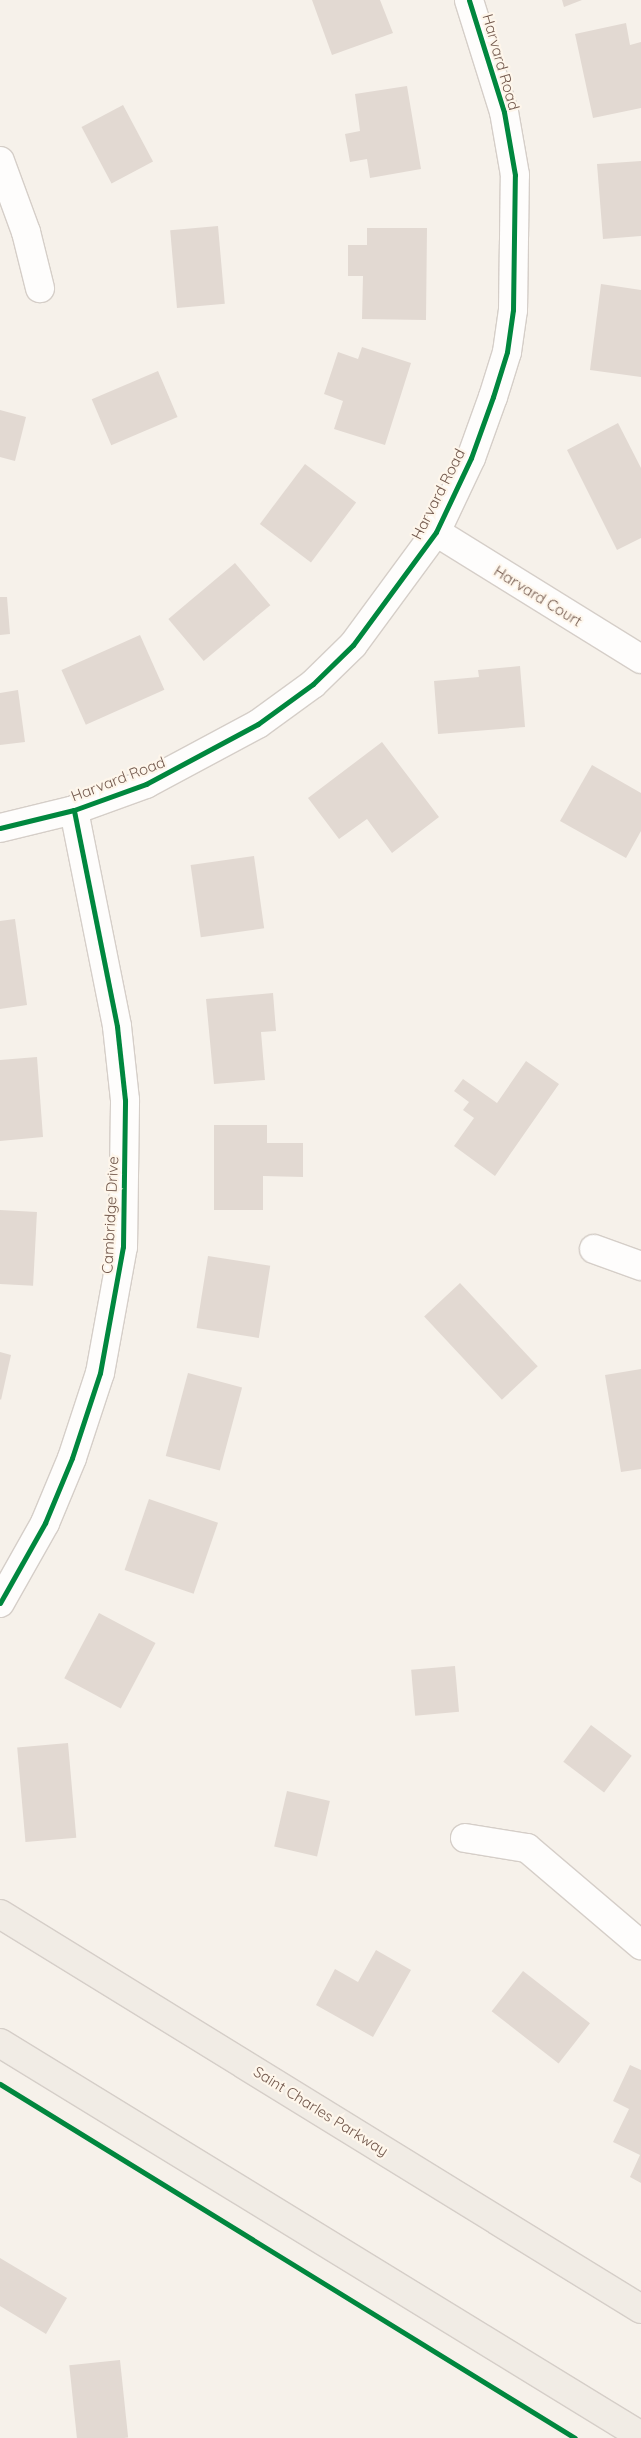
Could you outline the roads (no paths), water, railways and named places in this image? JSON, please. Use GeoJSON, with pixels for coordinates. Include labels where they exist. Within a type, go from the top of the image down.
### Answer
{"type":"FeatureCollection","features":[{"type":"Feature","properties":{"kind":"main road","name":"Saint Charles Parkway"},"geometry":{"type":"LineString","coordinates":[[0,1914],[641,2309]]}},
{"type":"Feature","properties":{"kind":"main road"},"geometry":{"type":"LineString","coordinates":[[0,2043],[641,2436]]}},
{"type":"Feature","properties":{"kind":"street","name":"Harvard Road"},"geometry":{"type":"LineString","coordinates":[[0,828],[74,810],[146,784],[206,754],[313,684],[353,645],[436,532],[471,458],[493,398],[507,352],[513,310],[515,175],[504,112],[470,0]]}},
{"type":"Feature","properties":{"kind":"street"},"geometry":{"type":"LineString","coordinates":[[0,161],[26,232],[40,288]]}},
{"type":"Feature","properties":{"kind":"street","name":"Harvard Court"},"geometry":{"type":"LineString","coordinates":[[436,532],[641,659]]}},
{"type":"Feature","properties":{"kind":"street","name":"Cambridge Drive"},"geometry":{"type":"LineString","coordinates":[[0,1603],[45,1523],[72,1458],[102,1364],[123,1247],[125,1100],[117,1026],[74,810]]}},
{"type":"Feature","properties":{"kind":"street"},"geometry":{"type":"LineString","coordinates":[[594,1249],[641,1266]]}},
{"type":"Feature","properties":{"kind":"street"},"geometry":{"type":"LineString","coordinates":[[464,1838],[527,1848],[641,1945]]}}]}
